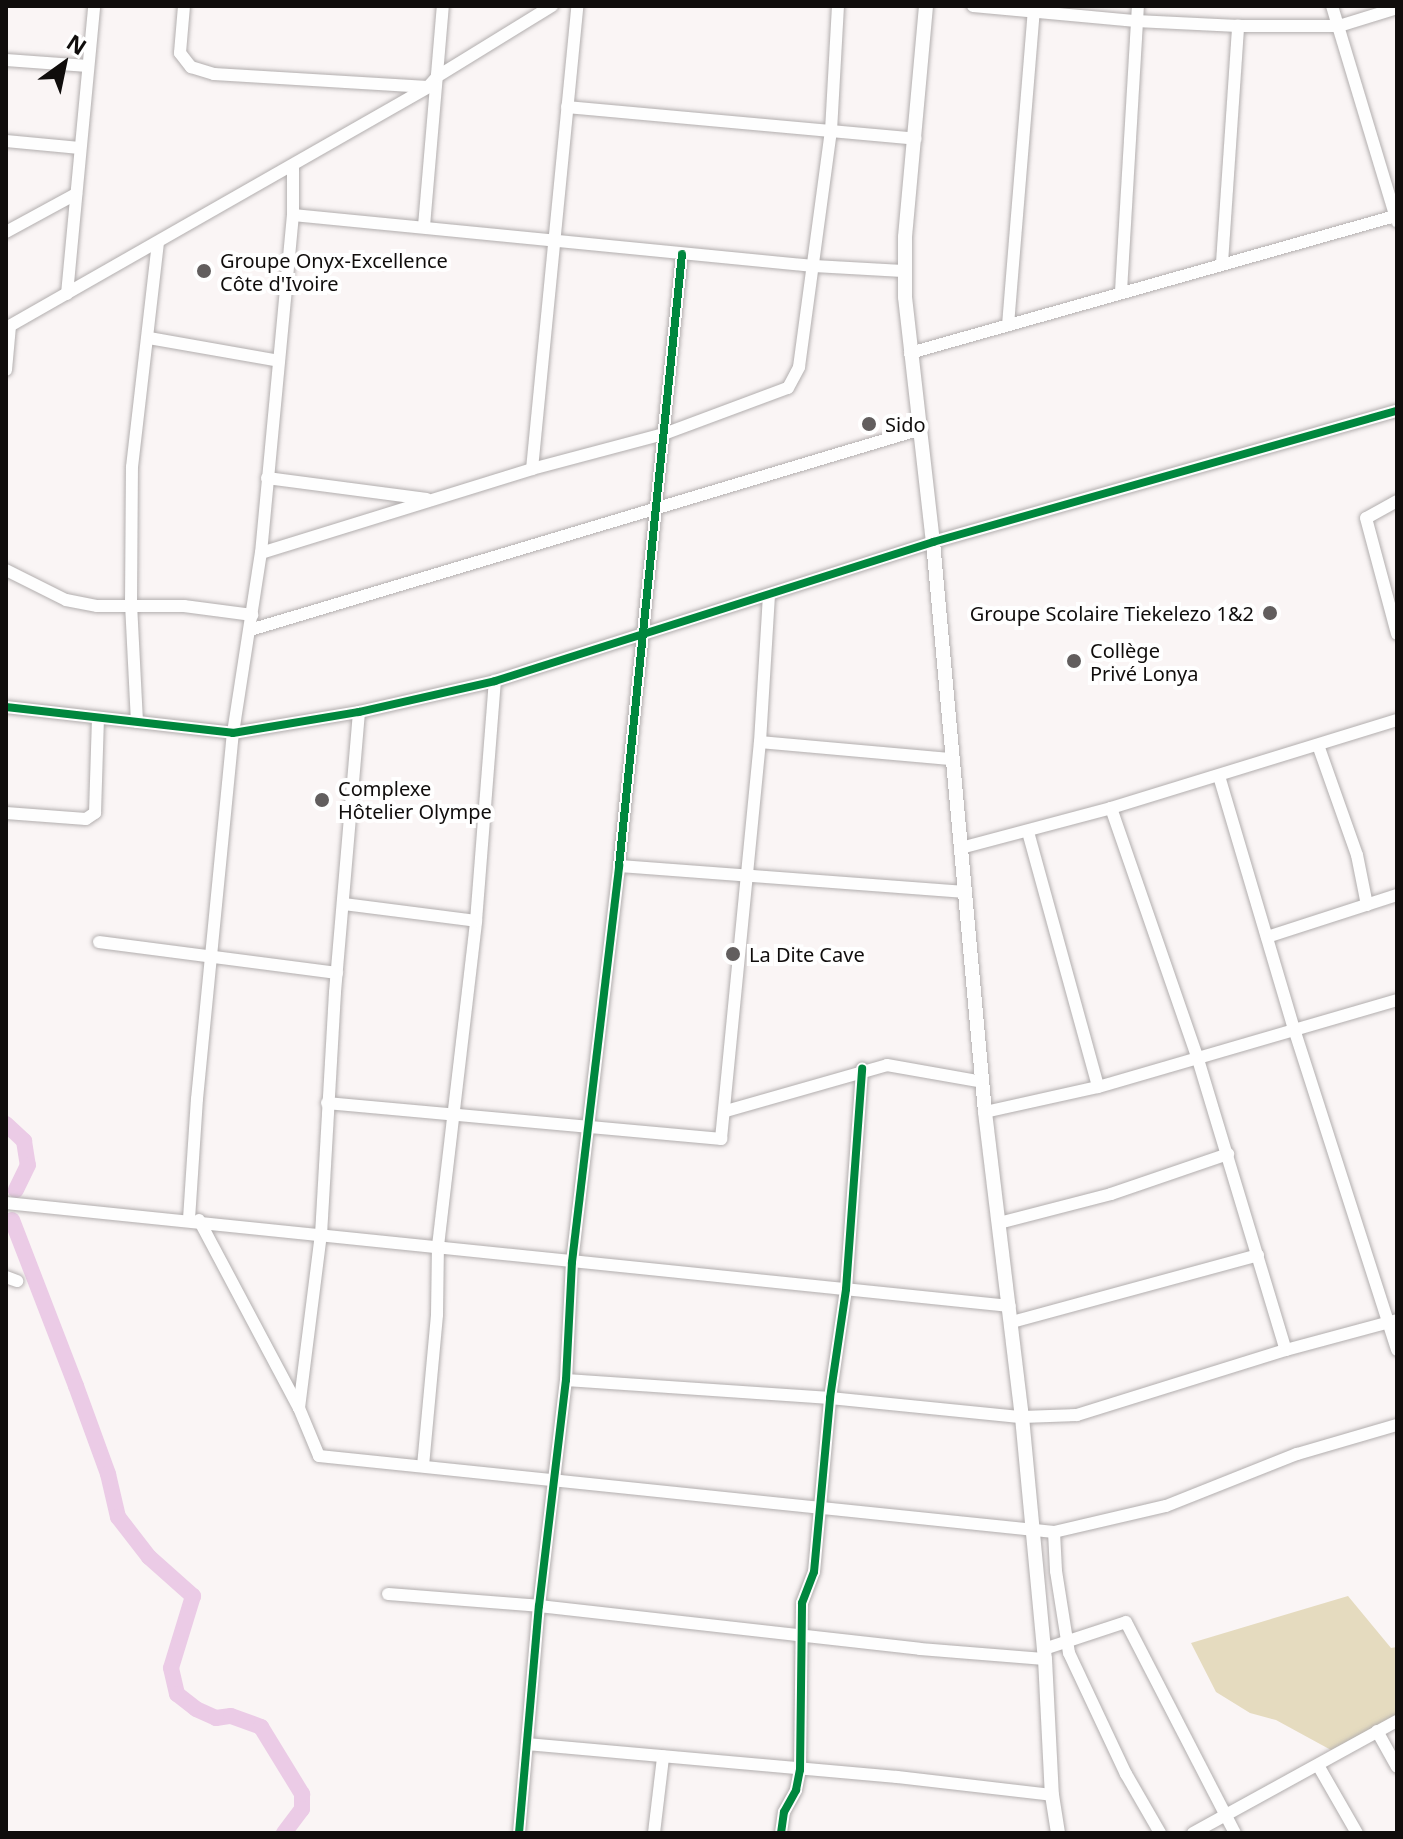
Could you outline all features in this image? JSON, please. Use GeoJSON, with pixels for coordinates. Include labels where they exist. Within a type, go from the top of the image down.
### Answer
{"type":"FeatureCollection","features":[{"type":"Feature","properties":{"kind":"main road"},"geometry":{"type":"LineString","coordinates":[[926,6],[903,271],[918,430],[933,542],[985,1112],[1022,1417],[1044,1654],[1052,1795],[1058,1833]]}},
{"type":"Feature","properties":{"kind":"street"},"geometry":{"type":"LineString","coordinates":[[67,294],[94,6]]}},
{"type":"Feature","properties":{"kind":"street"},"geometry":{"type":"LineString","coordinates":[[184,6],[180,53],[191,67],[214,74],[428,87]]}},
{"type":"Feature","properties":{"kind":"street"},"geometry":{"type":"LineString","coordinates":[[424,226],[443,6]]}},
{"type":"Feature","properties":{"kind":"street"},"geometry":{"type":"LineString","coordinates":[[6,370],[8,327],[428,87],[438,76],[552,6]]}},
{"type":"Feature","properties":{"kind":"street"},"geometry":{"type":"LineString","coordinates":[[532,469],[577,6]]}},
{"type":"Feature","properties":{"kind":"street"},"geometry":{"type":"LineString","coordinates":[[261,553],[532,469],[664,434],[788,388],[799,367],[814,266],[831,131],[838,6]]}},
{"type":"Feature","properties":{"kind":"street"},"geometry":{"type":"LineString","coordinates":[[973,6],[1034,8],[1136,21],[1238,26],[1339,26],[1397,8]]}},
{"type":"Feature","properties":{"kind":"street"},"geometry":{"type":"LineString","coordinates":[[1121,291],[1138,6]]}},
{"type":"Feature","properties":{"kind":"street"},"geometry":{"type":"LineString","coordinates":[[910,353],[1121,291],[1396,218],[1332,6]]}},
{"type":"Feature","properties":{"kind":"street"},"geometry":{"type":"LineString","coordinates":[[1008,325],[1034,8]]}},
{"type":"Feature","properties":{"kind":"street"},"geometry":{"type":"LineString","coordinates":[[1222,263],[1238,26]]}},
{"type":"Feature","properties":{"kind":"street"},"geometry":{"type":"LineString","coordinates":[[6,60],[88,66]]}},
{"type":"Feature","properties":{"kind":"street"},"geometry":{"type":"LineString","coordinates":[[567,107],[916,139]]}},
{"type":"Feature","properties":{"kind":"street"},"geometry":{"type":"LineString","coordinates":[[6,141],[80,148]]}},
{"type":"Feature","properties":{"kind":"street"},"geometry":{"type":"LineString","coordinates":[[293,165],[293,215],[261,553],[233,733],[211,958],[194,1219],[299,1408],[319,1456],[1054,1532],[1166,1506],[1297,1454],[1397,1425]]}},
{"type":"Feature","properties":{"kind":"street"},"geometry":{"type":"LineString","coordinates":[[6,232],[76,194]]}},
{"type":"Feature","properties":{"kind":"street"},"geometry":{"type":"LineString","coordinates":[[293,215],[682,254],[903,271]]}},
{"type":"Feature","properties":{"kind":"street"},"geometry":{"type":"LineString","coordinates":[[137,722],[131,605],[132,467],[158,242]]}},
{"type":"Feature","properties":{"kind":"street"},"geometry":{"type":"LineString","coordinates":[[519,1833],[539,1606],[566,1380],[572,1262],[619,866],[682,254]]}},
{"type":"Feature","properties":{"kind":"street"},"geometry":{"type":"LineString","coordinates":[[149,338],[279,361]]}},
{"type":"Feature","properties":{"kind":"street"},"geometry":{"type":"LineString","coordinates":[[6,707],[233,733],[359,712],[495,681],[933,542],[1397,411]]}},
{"type":"Feature","properties":{"kind":"street"},"geometry":{"type":"LineString","coordinates":[[250,630],[918,430]]}},
{"type":"Feature","properties":{"kind":"street"},"geometry":{"type":"LineString","coordinates":[[267,478],[435,500]]}},
{"type":"Feature","properties":{"kind":"street"},"geometry":{"type":"LineString","coordinates":[[1397,501],[1366,518],[1397,634]]}},
{"type":"Feature","properties":{"kind":"street"},"geometry":{"type":"LineString","coordinates":[[6,570],[66,600],[97,606],[184,606],[252,615]]}},
{"type":"Feature","properties":{"kind":"street"},"geometry":{"type":"LineString","coordinates":[[327,1103],[721,1139],[760,742],[769,596]]}},
{"type":"Feature","properties":{"kind":"street"},"geometry":{"type":"LineString","coordinates":[[423,1466],[437,1315],[438,1246],[476,921],[495,681]]}},
{"type":"Feature","properties":{"kind":"street"},"geometry":{"type":"LineString","coordinates":[[299,1408],[321,1235],[327,1103],[359,712]]}},
{"type":"Feature","properties":{"kind":"street"},"geometry":{"type":"LineString","coordinates":[[6,813],[86,819],[95,813],[98,718]]}},
{"type":"Feature","properties":{"kind":"street"},"geometry":{"type":"LineString","coordinates":[[961,848],[1111,808],[1397,720]]}},
{"type":"Feature","properties":{"kind":"street"},"geometry":{"type":"LineString","coordinates":[[760,742],[952,759]]}},
{"type":"Feature","properties":{"kind":"street"},"geometry":{"type":"LineString","coordinates":[[1318,745],[1357,855],[1367,905]]}},
{"type":"Feature","properties":{"kind":"street"},"geometry":{"type":"LineString","coordinates":[[1219,776],[1295,1032],[1392,1321],[1397,1350]]}},
{"type":"Feature","properties":{"kind":"street"},"geometry":{"type":"LineString","coordinates":[[1111,808],[1197,1056],[1286,1350]]}},
{"type":"Feature","properties":{"kind":"street"},"geometry":{"type":"LineString","coordinates":[[1028,832],[1098,1087]]}},
{"type":"Feature","properties":{"kind":"street"},"geometry":{"type":"LineString","coordinates":[[619,866],[966,892]]}},
{"type":"Feature","properties":{"kind":"street"},"geometry":{"type":"LineString","coordinates":[[1267,937],[1397,895]]}},
{"type":"Feature","properties":{"kind":"street"},"geometry":{"type":"LineString","coordinates":[[344,904],[476,921]]}},
{"type":"Feature","properties":{"kind":"street"},"geometry":{"type":"LineString","coordinates":[[99,942],[337,973]]}},
{"type":"Feature","properties":{"kind":"street"},"geometry":{"type":"LineString","coordinates":[[985,1112],[1098,1087],[1397,1000]]}},
{"type":"Feature","properties":{"kind":"street"},"geometry":{"type":"LineString","coordinates":[[726,1111],[862,1069],[887,1065],[983,1082]]}},
{"type":"Feature","properties":{"kind":"street"},"geometry":{"type":"LineString","coordinates":[[781,1833],[784,1812],[796,1790],[800,1770],[802,1603],[814,1572],[830,1398],[846,1289],[862,1069]]}},
{"type":"Feature","properties":{"kind":"street"},"geometry":{"type":"LineString","coordinates":[[999,1223],[1111,1194],[1228,1154]]}},
{"type":"Feature","properties":{"kind":"street"},"geometry":{"type":"LineString","coordinates":[[6,1203],[194,1219],[572,1262],[1010,1306]]}},
{"type":"Feature","properties":{"kind":"street"},"geometry":{"type":"LineString","coordinates":[[1012,1322],[1258,1255]]}},
{"type":"Feature","properties":{"kind":"street"},"geometry":{"type":"LineString","coordinates":[[566,1380],[830,1398],[1022,1417],[1077,1415],[1286,1350],[1392,1321]]}},
{"type":"Feature","properties":{"kind":"street"},"geometry":{"type":"LineString","coordinates":[[1054,1532],[1056,1571],[1069,1653],[1126,1774],[1160,1833]]}},
{"type":"Feature","properties":{"kind":"street"},"geometry":{"type":"LineString","coordinates":[[388,1594],[539,1606],[802,1637],[1044,1654],[1067,1642],[1126,1622],[1235,1833]]}},
{"type":"Feature","properties":{"kind":"street"},"geometry":{"type":"LineString","coordinates":[[1193,1833],[1319,1767],[1397,1721]]}},
{"type":"Feature","properties":{"kind":"street"},"geometry":{"type":"LineString","coordinates":[[1377,1731],[1397,1767]]}},
{"type":"Feature","properties":{"kind":"street"},"geometry":{"type":"LineString","coordinates":[[527,1744],[1052,1795]]}},
{"type":"Feature","properties":{"kind":"street"},"geometry":{"type":"LineString","coordinates":[[654,1833],[663,1757]]}},
{"type":"Feature","properties":{"kind":"street"},"geometry":{"type":"LineString","coordinates":[[1319,1767],[1357,1833]]}},
{"type":"Feature","properties":{"kind":"shaded area"},"geometry":{"type":"Polygon","coordinates":[[[1348,1596],[1391,1648],[1397,1647],[1397,1715],[1331,1750],[1276,1720],[1250,1713],[1216,1692],[1191,1643],[1348,1596]]]}},
{"type":"Feature","properties":{"kind":"waterway"},"geometry":{"type":"LineString","coordinates":[[6,1124],[24,1141],[28,1165],[16,1190]]}},
{"type":"Feature","properties":{"kind":"waterway"},"geometry":{"type":"LineString","coordinates":[[12,1220],[108,1474],[118,1517],[149,1557],[193,1596],[171,1668],[177,1694],[196,1709],[216,1718],[231,1716],[261,1727],[302,1794],[302,1809],[284,1833]]}},
{"type":"Feature","properties":{"kind":"cycle path"},"geometry":{"type":"LineString","coordinates":[[519,1833],[539,1606],[566,1380],[572,1262],[619,866],[682,254]]}},
{"type":"Feature","properties":{"kind":"cycle path"},"geometry":{"type":"LineString","coordinates":[[6,707],[233,733],[359,712],[495,681],[933,542],[1397,411]]}},
{"type":"Feature","properties":{"kind":"cycle path"},"geometry":{"type":"LineString","coordinates":[[781,1833],[784,1812],[796,1790],[800,1770],[802,1603],[814,1572],[830,1398],[846,1289],[862,1069]]}},
{"type":"Feature","properties":{"kind":"place","name":"Groupe Onyx-Excellence Côte d'Ivoire"},"geometry":{"type":"Point","coordinates":[204,271]}},
{"type":"Feature","properties":{"kind":"place","name":"Sido"},"geometry":{"type":"Point","coordinates":[869,424]}},
{"type":"Feature","properties":{"kind":"place","name":"Groupe Scolaire Tiekelezo 1&2"},"geometry":{"type":"Point","coordinates":[1270,613]}},
{"type":"Feature","properties":{"kind":"place","name":"Collège Privé Lonya"},"geometry":{"type":"Point","coordinates":[1074,661]}},
{"type":"Feature","properties":{"kind":"place","name":"Complexe Hôtelier Olympe"},"geometry":{"type":"Point","coordinates":[322,800]}},
{"type":"Feature","properties":{"kind":"place","name":"La Dite Cave"},"geometry":{"type":"Point","coordinates":[733,954]}}]}
